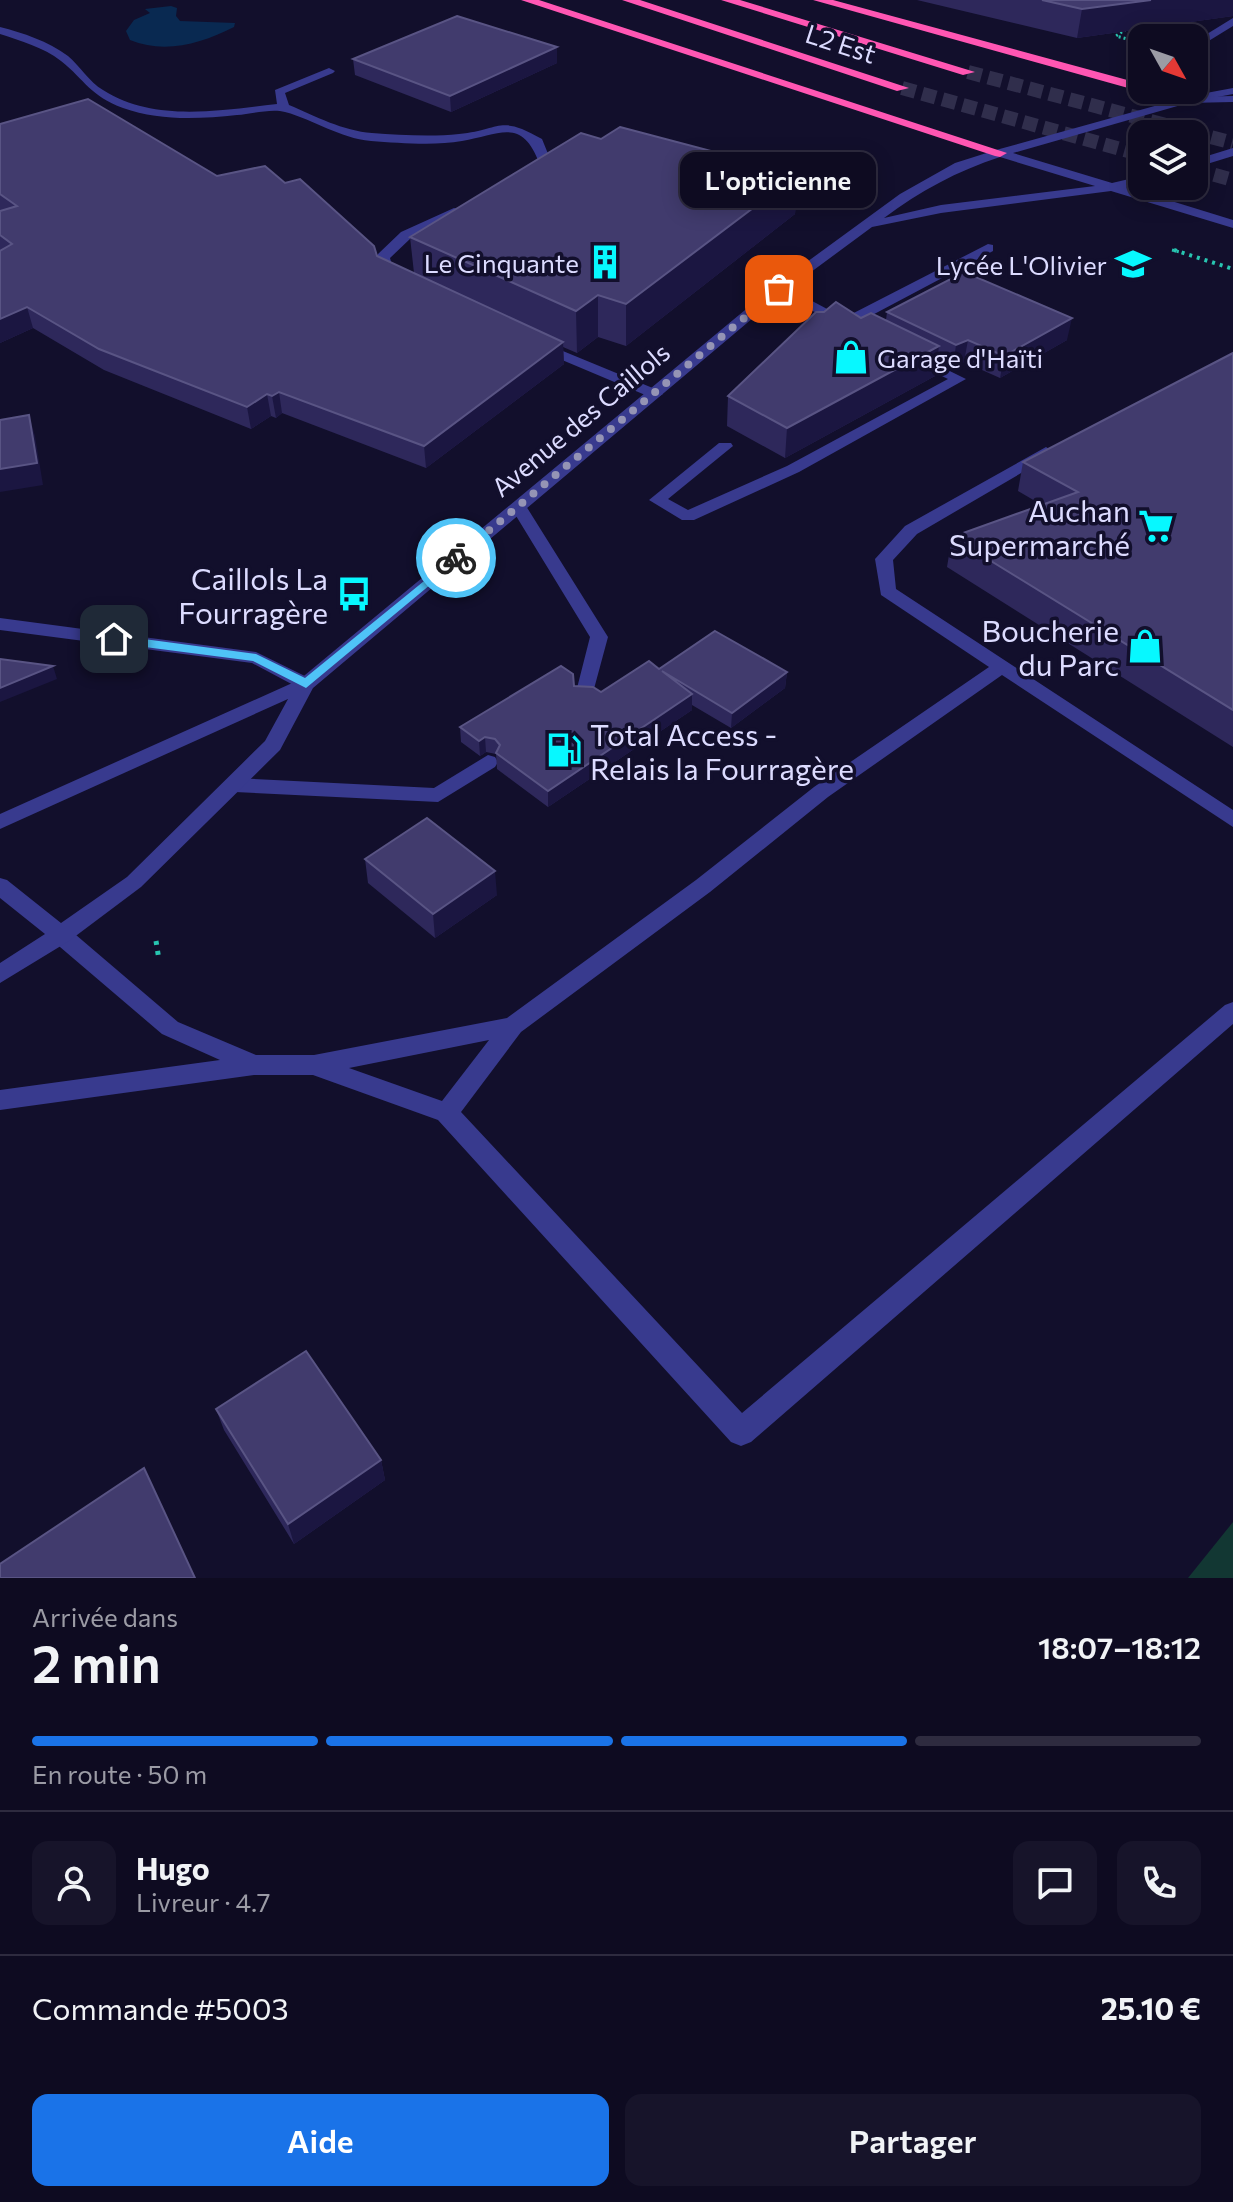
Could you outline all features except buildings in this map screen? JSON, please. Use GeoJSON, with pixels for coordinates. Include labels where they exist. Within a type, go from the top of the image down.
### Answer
{"type":"FeatureCollection","features":[{"type":"Feature","properties":{"kind":"highway"},"geometry":{"type":"LineString","coordinates":[[527,0],[1000,153]]}},
{"type":"Feature","properties":{"kind":"highway","name":"L2 Est"},"geometry":{"type":"LineString","coordinates":[[628,0],[902,88]]}},
{"type":"Feature","properties":{"kind":"highway","name":"L2 Est"},"geometry":{"type":"LineString","coordinates":[[727,0],[968,72]]}},
{"type":"Feature","properties":{"kind":"highway"},"geometry":{"type":"LineString","coordinates":[[819,0],[1128,84]]}},
{"type":"Feature","properties":{"kind":"street"},"geometry":{"type":"LineString","coordinates":[[1208,38],[1233,21]]}},
{"type":"Feature","properties":{"kind":"street"},"geometry":{"type":"LineString","coordinates":[[0,30],[42,45],[65,59],[97,92],[128,106],[162,114],[208,115],[284,107],[338,130],[369,137],[461,138],[499,127],[521,132],[538,142],[547,166],[528,180]]}},
{"type":"Feature","properties":{"kind":"street"},"geometry":{"type":"LineString","coordinates":[[284,107],[279,92],[329,71]]}},
{"type":"Feature","properties":{"kind":"street"},"geometry":{"type":"LineString","coordinates":[[1208,93],[1233,91]]}},
{"type":"Feature","properties":{"kind":"street","name":"Avenue des Caillols"},"geometry":{"type":"LineString","coordinates":[[1208,97],[1233,99]]}},
{"type":"Feature","properties":{"kind":"street"},"geometry":{"type":"LineString","coordinates":[[1208,103],[1233,112]]}},
{"type":"Feature","properties":{"kind":"street","name":"Avenue des Caillols"},"geometry":{"type":"LineString","coordinates":[[0,822],[306,684],[779,289],[904,197],[959,166],[1155,104]]}},
{"type":"Feature","properties":{"kind":"street"},"geometry":{"type":"LineString","coordinates":[[1208,160],[1233,152]]}},
{"type":"Feature","properties":{"kind":"street"},"geometry":{"type":"LineString","coordinates":[[1000,153],[1219,219],[1233,226]]}},
{"type":"Feature","properties":{"kind":"street","name":"Avenue des Caillols"},"geometry":{"type":"LineString","coordinates":[[856,230],[910,213],[1128,184]]}},
{"type":"Feature","properties":{"kind":"street"},"geometry":{"type":"LineString","coordinates":[[415,287],[388,274],[383,257],[406,235],[474,205]]}},
{"type":"Feature","properties":{"kind":"street"},"geometry":{"type":"LineString","coordinates":[[779,289],[850,327],[988,248]]}},
{"type":"Feature","properties":{"kind":"street"},"geometry":{"type":"LineString","coordinates":[[522,338],[655,394]]}},
{"type":"Feature","properties":{"kind":"street"},"geometry":{"type":"LineString","coordinates":[[725,446],[657,500],[688,516],[793,469],[959,379],[895,348]]}},
{"type":"Feature","properties":{"kind":"street"},"geometry":{"type":"LineString","coordinates":[[1050,450],[911,530],[884,559],[887,591],[1233,820]]}},
{"type":"Feature","properties":{"kind":"street"},"geometry":{"type":"LineString","coordinates":[[518,506],[599,637],[584,696]]}},
{"type":"Feature","properties":{"kind":"street"},"geometry":{"type":"LineString","coordinates":[[0,624],[256,658],[306,684]]}},
{"type":"Feature","properties":{"kind":"street"},"geometry":{"type":"LineString","coordinates":[[447,1113],[513,1026],[703,886],[821,792],[1001,667]]}},
{"type":"Feature","properties":{"kind":"street","name":"Avenue des Caillols"},"geometry":{"type":"LineString","coordinates":[[0,974],[134,882],[273,745],[306,684]]}},
{"type":"Feature","properties":{"kind":"street"},"geometry":{"type":"LineString","coordinates":[[235,785],[438,795],[488,762]]}},
{"type":"Feature","properties":{"kind":"street"},"geometry":{"type":"LineString","coordinates":[[0,886],[170,1028],[254,1065]]}},
{"type":"Feature","properties":{"kind":"street"},"geometry":{"type":"LineString","coordinates":[[314,1065],[447,1113],[741,1432],[1233,1011]]}},
{"type":"Feature","properties":{"kind":"street"},"geometry":{"type":"LineString","coordinates":[[0,1100],[254,1065],[314,1065],[513,1026]]}},
{"type":"Feature","properties":{"kind":"path"},"geometry":{"type":"LineString","coordinates":[[1127,29],[1116,36],[1128,39]]}},
{"type":"Feature","properties":{"kind":"green space"},"geometry":{"type":"Polygon","coordinates":[[[1233,1522],[1233,1578],[1188,1578],[1233,1522]]]}},
{"type":"Feature","properties":{"kind":"water"},"geometry":{"type":"Polygon","coordinates":[[[177,8],[176,16],[180,21],[235,23],[234,27],[196,42],[169,47],[130,40],[126,31],[134,20],[150,13],[145,9],[177,8]]]}},
{"type":"Feature","properties":{"kind":"tunnel"},"geometry":{"type":"LineString","coordinates":[[968,72],[1233,143]]}},
{"type":"Feature","properties":{"kind":"tunnel"},"geometry":{"type":"LineString","coordinates":[[902,88],[1128,151]]}},
{"type":"Feature","properties":{"kind":"tunnel"},"geometry":{"type":"LineString","coordinates":[[1208,173],[1233,180]]}},
{"type":"Feature","properties":{"kind":"way so far"},"geometry":{"type":"LineString","coordinates":[[456,558],[779,289]]}},
{"type":"Feature","properties":{"kind":"place","name":"Le Cinquante"},"geometry":{"type":"Point","coordinates":[605,262]}},
{"type":"Feature","properties":{"kind":"place","name":"Lycée L'Olivier"},"geometry":{"type":"Point","coordinates":[1133,264]}},
{"type":"Feature","properties":{"kind":"place","name":"L'opticienne"},"geometry":{"type":"Point","coordinates":[779,289]}},
{"type":"Feature","properties":{"kind":"place","name":"Garage d'Haïti"},"geometry":{"type":"Point","coordinates":[851,357]}},
{"type":"Feature","properties":{"kind":"place","name":"Auchan Supermarché"},"geometry":{"type":"Point","coordinates":[1156,526]}},
{"type":"Feature","properties":{"kind":"place","name":"Caillols La Fourragère"},"geometry":{"type":"Point","coordinates":[354,594]}},
{"type":"Feature","properties":{"kind":"place","name":"Boucherie du Parc"},"geometry":{"type":"Point","coordinates":[1145,646]}},
{"type":"Feature","properties":{"kind":"place","name":"Total Access - Relais la Fourragère"},"geometry":{"type":"Point","coordinates":[564,750]}},
{"type":"Feature","properties":{"kind":"route"},"geometry":{"type":"LineString","coordinates":[[114,639],[256,658],[306,684],[456,558]]}}]}
